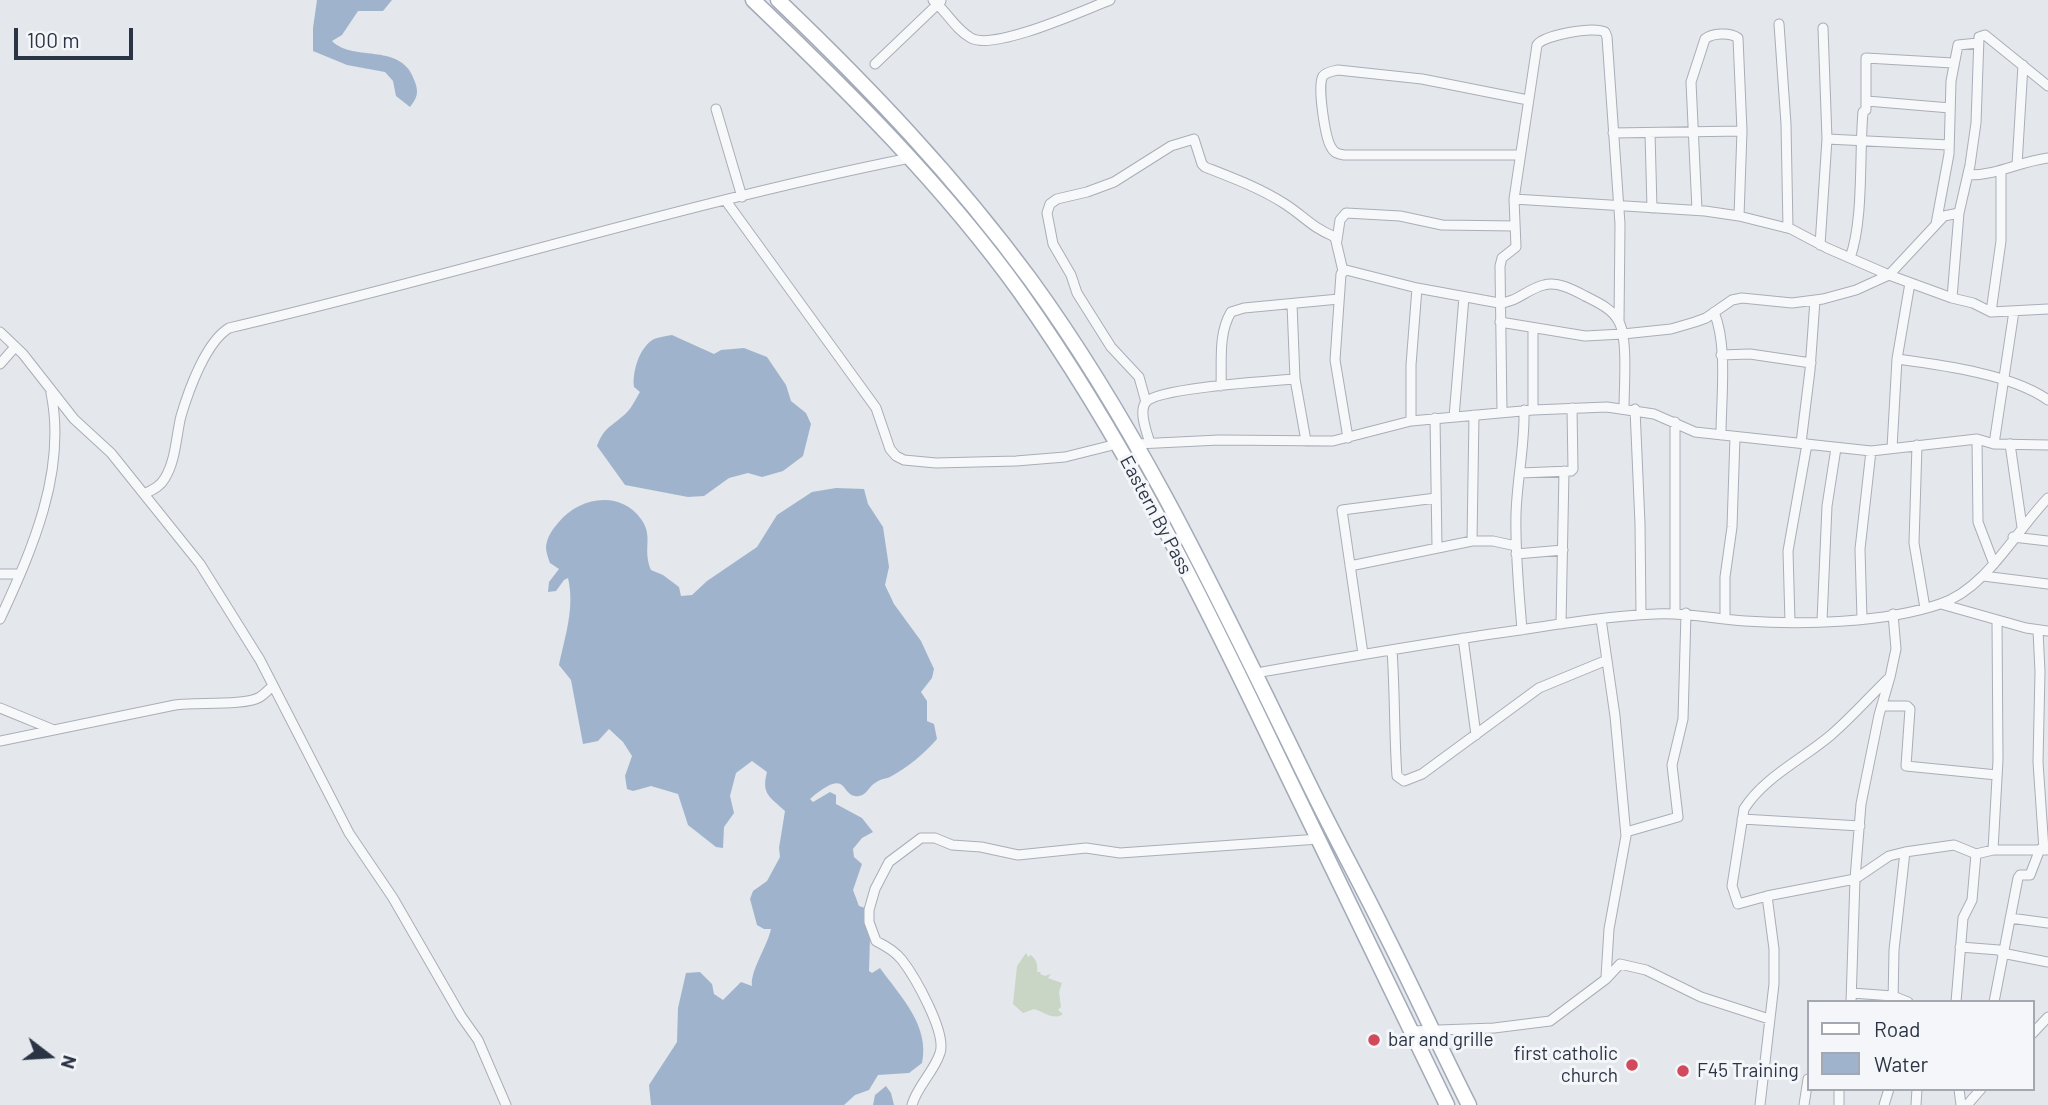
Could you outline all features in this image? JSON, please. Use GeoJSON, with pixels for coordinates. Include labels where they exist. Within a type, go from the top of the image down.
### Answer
{"type":"FeatureCollection","features":[{"type":"Feature","properties":{"kind":"main road","name":"Eastern By Pass"},"geometry":{"type":"LineString","coordinates":[[753,0],[864,108],[984,244],[1085,388],[1149,496],[1235,666],[1447,1105]]}},
{"type":"Feature","properties":{"kind":"main road","name":"Eastern By Pass"},"geometry":{"type":"LineString","coordinates":[[778,0],[876,97],[946,172],[1032,282],[1144,444],[1469,1105]]}},
{"type":"Feature","properties":{"kind":"street"},"geometry":{"type":"LineString","coordinates":[[875,64],[938,1],[963,33],[980,42],[998,40],[1069,18],[1110,0]]}},
{"type":"Feature","properties":{"kind":"street"},"geometry":{"type":"LineString","coordinates":[[1779,24],[1786,124],[1788,228]]}},
{"type":"Feature","properties":{"kind":"street"},"geometry":{"type":"LineString","coordinates":[[1820,244],[1827,139],[1823,28]]}},
{"type":"Feature","properties":{"kind":"street"},"geometry":{"type":"LineString","coordinates":[[1502,412],[1500,262],[1516,247],[1514,199],[1538,42],[1542,38],[1601,29],[1607,37],[1621,246],[1619,321],[1623,334],[1624,408]]}},
{"type":"Feature","properties":{"kind":"street"},"geometry":{"type":"LineString","coordinates":[[1697,210],[1691,82],[1704,39],[1708,36],[1734,35],[1738,38],[1742,131],[1739,216]]}},
{"type":"Feature","properties":{"kind":"street"},"geometry":{"type":"LineString","coordinates":[[1952,298],[1959,213],[1976,123],[1980,35],[1985,35],[2048,86]]}},
{"type":"Feature","properties":{"kind":"street"},"geometry":{"type":"LineString","coordinates":[[1936,224],[1950,145],[1953,63],[1958,45],[1978,43]]}},
{"type":"Feature","properties":{"kind":"street"},"geometry":{"type":"LineString","coordinates":[[1850,258],[1857,236],[1863,112],[1867,110],[1866,58],[1953,63]]}},
{"type":"Feature","properties":{"kind":"street"},"geometry":{"type":"LineString","coordinates":[[2017,165],[2023,65]]}},
{"type":"Feature","properties":{"kind":"street"},"geometry":{"type":"LineString","coordinates":[[1519,155],[1336,153],[1330,146],[1325,129],[1320,85],[1322,76],[1338,70],[1422,79],[1528,100]]}},
{"type":"Feature","properties":{"kind":"street"},"geometry":{"type":"LineString","coordinates":[[1867,100],[1950,108]]}},
{"type":"Feature","properties":{"kind":"street"},"geometry":{"type":"LineString","coordinates":[[716,109],[742,197]]}},
{"type":"Feature","properties":{"kind":"street"},"geometry":{"type":"LineString","coordinates":[[1613,133],[1742,131]]}},
{"type":"Feature","properties":{"kind":"street"},"geometry":{"type":"LineString","coordinates":[[1650,133],[1652,208]]}},
{"type":"Feature","properties":{"kind":"street"},"geometry":{"type":"LineString","coordinates":[[1337,240],[1313,227],[1298,213],[1265,192],[1206,167],[1202,164],[1194,139],[1171,146],[1114,182],[1057,199],[1050,204],[1047,213],[1053,244],[1071,275],[1077,293],[1105,339],[1139,377],[1146,402],[1143,412],[1144,444],[1348,438],[1411,421],[1435,418],[1528,410],[1624,408],[1675,422],[1695,432],[1836,448],[1871,451],[1977,439],[1994,444],[2048,445]]}},
{"type":"Feature","properties":{"kind":"street"},"geometry":{"type":"LineString","coordinates":[[1827,139],[1950,145]]}},
{"type":"Feature","properties":{"kind":"street"},"geometry":{"type":"LineString","coordinates":[[144,494],[155,489],[165,479],[172,462],[182,414],[196,378],[212,342],[229,328],[324,306],[824,175],[910,158]]}},
{"type":"Feature","properties":{"kind":"street"},"geometry":{"type":"LineString","coordinates":[[1968,175],[2001,172],[2032,160],[2048,158]]}},
{"type":"Feature","properties":{"kind":"street"},"geometry":{"type":"LineString","coordinates":[[1991,312],[2001,241],[2001,172]]}},
{"type":"Feature","properties":{"kind":"street"},"geometry":{"type":"LineString","coordinates":[[1514,199],[1697,210],[1739,216],[1788,228],[1889,275],[1973,303],[1991,312],[2048,309]]}},
{"type":"Feature","properties":{"kind":"street"},"geometry":{"type":"LineString","coordinates":[[726,201],[876,408],[890,449],[896,457],[936,463],[1016,461],[1065,457],[1117,444]]}},
{"type":"Feature","properties":{"kind":"street"},"geometry":{"type":"LineString","coordinates":[[1348,438],[1335,360],[1343,271],[1337,240],[1340,220],[1346,213],[1400,216],[1443,225],[1515,226]]}},
{"type":"Feature","properties":{"kind":"street"},"geometry":{"type":"LineString","coordinates":[[1500,322],[1585,336],[1623,334],[1671,329],[1706,318],[1732,300],[1742,298],[1791,303],[1815,300],[1856,290],[1889,275],[1944,216],[1959,213]]}},
{"type":"Feature","properties":{"kind":"street"},"geometry":{"type":"LineString","coordinates":[[1343,271],[1499,303],[1508,303],[1543,285],[1553,284],[1579,292],[1612,312],[1619,321]]}},
{"type":"Feature","properties":{"kind":"street"},"geometry":{"type":"LineString","coordinates":[[1892,449],[1897,359],[1910,283]]}},
{"type":"Feature","properties":{"kind":"street"},"geometry":{"type":"LineString","coordinates":[[1411,421],[1411,365],[1417,288]]}},
{"type":"Feature","properties":{"kind":"street"},"geometry":{"type":"LineString","coordinates":[[1454,417],[1464,297]]}},
{"type":"Feature","properties":{"kind":"street"},"geometry":{"type":"LineString","coordinates":[[1221,386],[1222,337],[1231,312],[1244,308],[1339,299]]}},
{"type":"Feature","properties":{"kind":"street"},"geometry":{"type":"LineString","coordinates":[[1790,622],[1788,551],[1804,444],[1815,300]]}},
{"type":"Feature","properties":{"kind":"street"},"geometry":{"type":"LineString","coordinates":[[1292,304],[1295,379],[1306,441]]}},
{"type":"Feature","properties":{"kind":"street"},"geometry":{"type":"LineString","coordinates":[[1994,444],[2014,311]]}},
{"type":"Feature","properties":{"kind":"street"},"geometry":{"type":"LineString","coordinates":[[1714,312],[1720,329],[1721,435]]}},
{"type":"Feature","properties":{"kind":"street"},"geometry":{"type":"LineString","coordinates":[[1522,630],[1516,550],[1533,328]]}},
{"type":"Feature","properties":{"kind":"street"},"geometry":{"type":"LineString","coordinates":[[0,332],[74,419],[111,453],[200,564],[260,660],[349,833],[393,898],[461,1016],[478,1040],[506,1105]]}},
{"type":"Feature","properties":{"kind":"street"},"geometry":{"type":"LineString","coordinates":[[0,363],[15,347]]}},
{"type":"Feature","properties":{"kind":"street"},"geometry":{"type":"LineString","coordinates":[[1721,355],[1750,354],[1811,363]]}},
{"type":"Feature","properties":{"kind":"street"},"geometry":{"type":"LineString","coordinates":[[1897,359],[1932,364],[2025,386],[2048,400]]}},
{"type":"Feature","properties":{"kind":"street"},"geometry":{"type":"LineString","coordinates":[[1146,402],[1161,395],[1295,379]]}},
{"type":"Feature","properties":{"kind":"street"},"geometry":{"type":"LineString","coordinates":[[0,619],[20,575],[41,516],[55,465],[56,444],[50,389]]}},
{"type":"Feature","properties":{"kind":"street"},"geometry":{"type":"LineString","coordinates":[[1520,473],[1571,471],[1574,467],[1572,408]]}},
{"type":"Feature","properties":{"kind":"street"},"geometry":{"type":"LineString","coordinates":[[1635,409],[1641,614]]}},
{"type":"Feature","properties":{"kind":"street"},"geometry":{"type":"LineString","coordinates":[[1472,541],[1474,415]]}},
{"type":"Feature","properties":{"kind":"street"},"geometry":{"type":"LineString","coordinates":[[1435,418],[1437,547]]}},
{"type":"Feature","properties":{"kind":"street"},"geometry":{"type":"LineString","coordinates":[[1675,422],[1675,613]]}},
{"type":"Feature","properties":{"kind":"street"},"geometry":{"type":"LineString","coordinates":[[1725,618],[1725,577],[1732,527],[1735,437]]}},
{"type":"Feature","properties":{"kind":"street"},"geometry":{"type":"LineString","coordinates":[[1977,439],[1978,522],[1994,564]]}},
{"type":"Feature","properties":{"kind":"street"},"geometry":{"type":"LineString","coordinates":[[2010,444],[2022,527]]}},
{"type":"Feature","properties":{"kind":"street"},"geometry":{"type":"LineString","coordinates":[[1917,446],[1914,543],[1925,608]]}},
{"type":"Feature","properties":{"kind":"street"},"geometry":{"type":"LineString","coordinates":[[1822,621],[1827,506],[1836,448]]}},
{"type":"Feature","properties":{"kind":"street"},"geometry":{"type":"LineString","coordinates":[[1862,619],[1860,549],[1871,451]]}},
{"type":"Feature","properties":{"kind":"street"},"geometry":{"type":"LineString","coordinates":[[1561,624],[1564,471]]}},
{"type":"Feature","properties":{"kind":"street"},"geometry":{"type":"LineString","coordinates":[[1363,654],[1343,509],[1436,498]]}},
{"type":"Feature","properties":{"kind":"street"},"geometry":{"type":"LineString","coordinates":[[1256,673],[1463,638],[1641,614],[1686,613],[1790,622],[1862,619],[1925,608],[1941,604],[1961,593],[1983,576],[2048,498]]}},
{"type":"Feature","properties":{"kind":"street"},"geometry":{"type":"LineString","coordinates":[[2013,537],[2048,541]]}},
{"type":"Feature","properties":{"kind":"street"},"geometry":{"type":"LineString","coordinates":[[1350,566],[1472,541],[1493,541],[1516,550],[1563,550]]}},
{"type":"Feature","properties":{"kind":"street"},"geometry":{"type":"LineString","coordinates":[[0,574],[20,575]]}},
{"type":"Feature","properties":{"kind":"street"},"geometry":{"type":"LineString","coordinates":[[1983,576],[2048,584]]}},
{"type":"Feature","properties":{"kind":"street"},"geometry":{"type":"LineString","coordinates":[[1941,604],[2043,631],[2038,762],[2044,850],[2029,874],[2018,876],[1994,1000]]}},
{"type":"Feature","properties":{"kind":"street"},"geometry":{"type":"LineString","coordinates":[[1626,832],[1678,817],[1672,765],[1684,719],[1686,613]]}},
{"type":"Feature","properties":{"kind":"street"},"geometry":{"type":"LineString","coordinates":[[1893,614],[1896,649],[1866,778],[1860,826],[1855,879],[1852,997],[1893,999],[1894,950],[1905,852]]}},
{"type":"Feature","properties":{"kind":"street"},"geometry":{"type":"LineString","coordinates":[[1601,619],[1626,832],[1609,929],[1606,979]]}},
{"type":"Feature","properties":{"kind":"street"},"geometry":{"type":"LineString","coordinates":[[1993,850],[1999,709],[1997,620]]}},
{"type":"Feature","properties":{"kind":"street"},"geometry":{"type":"LineString","coordinates":[[1463,638],[1476,735]]}},
{"type":"Feature","properties":{"kind":"street"},"geometry":{"type":"LineString","coordinates":[[1392,650],[1393,730],[1397,776],[1409,780],[1422,774],[1539,688],[1607,660]]}},
{"type":"Feature","properties":{"kind":"street"},"geometry":{"type":"LineString","coordinates":[[1890,677],[1830,736],[1786,768],[1749,801],[1742,819],[1733,890],[1738,904],[1855,879],[1889,856],[1905,852],[1954,845],[1976,854],[1993,850],[2044,850]]}},
{"type":"Feature","properties":{"kind":"street"},"geometry":{"type":"LineString","coordinates":[[0,741],[175,705],[255,699],[273,686]]}},
{"type":"Feature","properties":{"kind":"street"},"geometry":{"type":"LineString","coordinates":[[1882,706],[1907,706],[1910,709],[1906,766],[1997,775]]}},
{"type":"Feature","properties":{"kind":"street"},"geometry":{"type":"LineString","coordinates":[[0,708],[54,730]]}},
{"type":"Feature","properties":{"kind":"street"},"geometry":{"type":"LineString","coordinates":[[1742,819],[1860,826]]}},
{"type":"Feature","properties":{"kind":"street"},"geometry":{"type":"LineString","coordinates":[[912,1105],[934,1067],[942,1045],[934,1018],[914,979],[891,949],[876,941],[869,922],[869,910],[875,889],[896,854],[922,838],[935,838],[952,845],[981,847],[1018,855],[1086,848],[1120,853],[1319,839]]}},
{"type":"Feature","properties":{"kind":"street"},"geometry":{"type":"LineString","coordinates":[[1956,1000],[1963,918],[1972,900],[1976,854]]}},
{"type":"Feature","properties":{"kind":"street"},"geometry":{"type":"LineString","coordinates":[[1760,1105],[1774,984],[1774,949],[1768,896]]}},
{"type":"Feature","properties":{"kind":"street"},"geometry":{"type":"LineString","coordinates":[[2010,918],[2048,923]]}},
{"type":"Feature","properties":{"kind":"street"},"geometry":{"type":"LineString","coordinates":[[1960,947],[1999,950],[2002,953],[2048,962]]}},
{"type":"Feature","properties":{"kind":"street"},"geometry":{"type":"LineString","coordinates":[[1411,1031],[1494,1028],[1550,1021],[1606,979],[1620,964],[1630,965],[1701,997],[1769,1019]]}},
{"type":"Feature","properties":{"kind":"street"},"geometry":{"type":"LineString","coordinates":[[2034,1032],[2048,1017]]}},
{"type":"Feature","properties":{"kind":"street"},"geometry":{"type":"LineString","coordinates":[[1964,1105],[1979,1091]]}},
{"type":"Feature","properties":{"kind":"green space"},"geometry":{"type":"Polygon","coordinates":[[[1026,953],[1028,957],[1031,955],[1035,959],[1037,972],[1045,976],[1051,974],[1048,978],[1062,983],[1059,992],[1061,1007],[1058,1010],[1063,1014],[1060,1016],[1034,1009],[1023,1013],[1013,1004],[1017,966],[1026,953]]]}},
{"type":"Feature","properties":{"kind":"water"},"geometry":{"type":"Polygon","coordinates":[[[317,0],[392,0],[383,11],[358,11],[342,35],[332,41],[353,51],[400,61],[409,69],[416,86],[417,95],[410,107],[396,96],[393,81],[385,72],[347,65],[313,51],[317,0]]]}},
{"type":"Feature","properties":{"kind":"water"},"geometry":{"type":"Polygon","coordinates":[[[672,335],[714,354],[721,350],[744,348],[767,357],[786,385],[791,401],[806,413],[811,424],[803,456],[783,471],[762,477],[748,473],[729,478],[704,496],[688,497],[625,485],[597,446],[605,432],[628,411],[640,392],[634,387],[634,375],[644,348],[654,339],[672,335]]]}},
{"type":"Feature","properties":{"kind":"water"},"geometry":{"type":"Polygon","coordinates":[[[836,488],[864,489],[868,504],[883,527],[889,567],[885,585],[894,604],[921,641],[934,669],[932,678],[921,692],[927,701],[927,721],[934,724],[937,739],[909,765],[873,784],[862,795],[853,796],[838,783],[823,789],[810,799],[813,802],[830,792],[836,795],[836,804],[862,818],[873,832],[862,838],[853,849],[854,857],[862,864],[853,890],[859,906],[865,908],[865,922],[870,938],[869,971],[872,973],[880,968],[912,1012],[922,1037],[922,1063],[909,1073],[878,1075],[869,1090],[855,1095],[844,1105],[651,1105],[649,1085],[677,1042],[678,1008],[686,973],[700,972],[712,984],[714,994],[723,1000],[741,982],[752,986],[754,973],[771,929],[757,925],[750,899],[753,891],[767,881],[780,857],[785,811],[766,790],[767,772],[752,761],[736,773],[730,796],[734,813],[724,827],[723,848],[716,847],[688,825],[678,794],[651,786],[633,791],[627,789],[625,776],[632,756],[623,742],[609,729],[598,741],[583,744],[571,680],[559,665],[570,611],[570,589],[568,578],[556,591],[548,592],[549,582],[559,569],[550,563],[546,549],[547,540],[566,514],[576,508],[599,500],[622,503],[645,525],[648,538],[647,556],[651,570],[679,587],[681,596],[692,595],[707,581],[757,547],[777,515],[812,492],[836,488]]]}},
{"type":"Feature","properties":{"kind":"water"},"geometry":{"type":"Polygon","coordinates":[[[886,1086],[894,1105],[873,1105],[875,1095],[886,1086]]]}},
{"type":"Feature","properties":{"kind":"place","name":"bar and grille"},"geometry":{"type":"Point","coordinates":[1374,1040]}},
{"type":"Feature","properties":{"kind":"place","name":"first catholic church"},"geometry":{"type":"Point","coordinates":[1632,1065]}},
{"type":"Feature","properties":{"kind":"place","name":"F45 Training"},"geometry":{"type":"Point","coordinates":[1683,1071]}}]}
